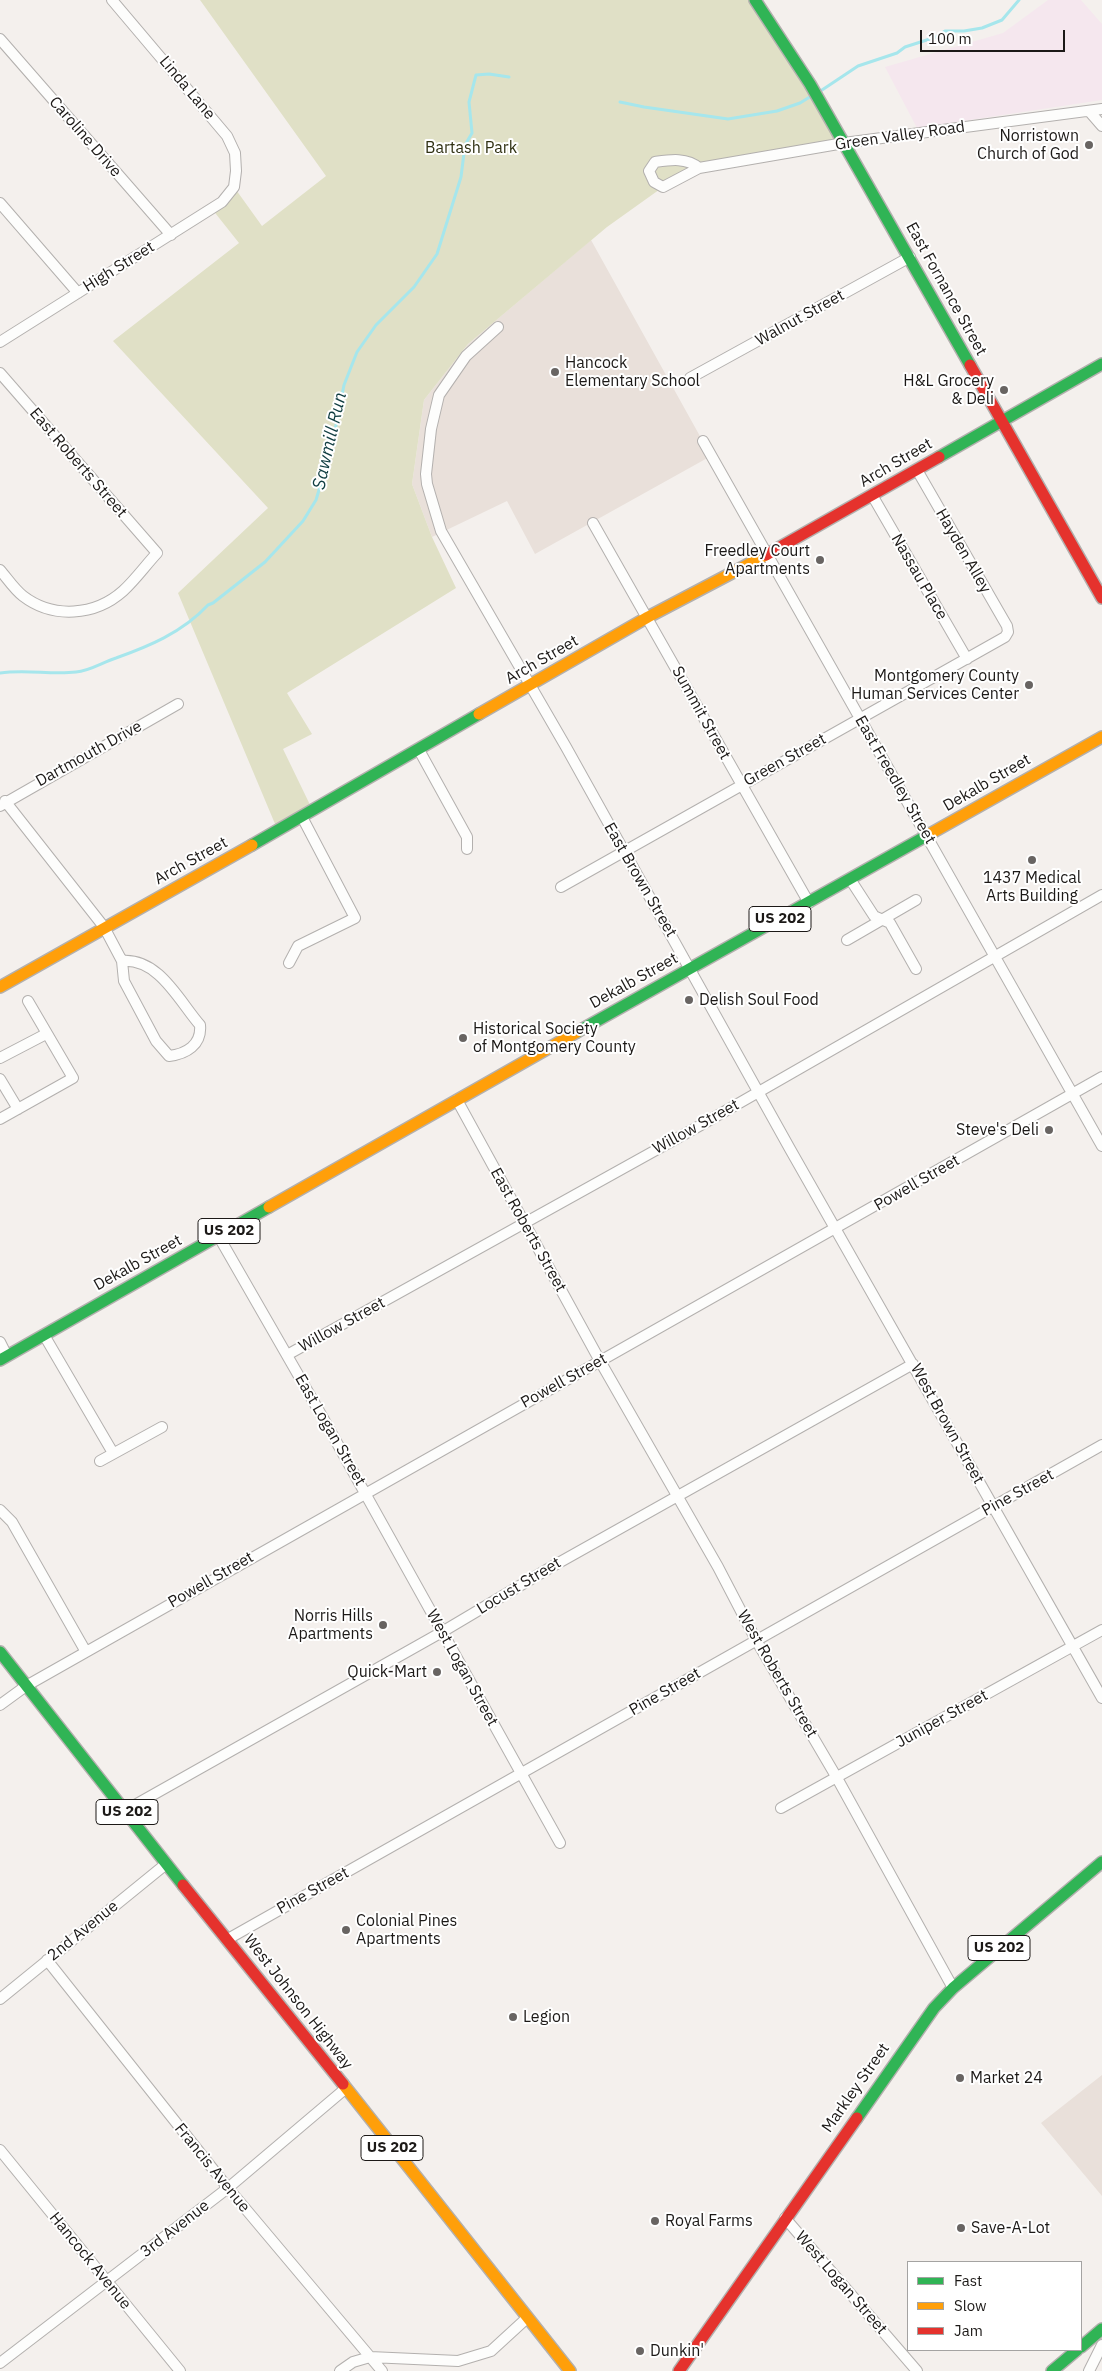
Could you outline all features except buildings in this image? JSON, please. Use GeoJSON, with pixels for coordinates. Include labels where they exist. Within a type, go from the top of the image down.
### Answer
{"type":"FeatureCollection","features":[{"type":"Feature","properties":{"kind":"main road","name":"East Fornance Street"},"geometry":{"type":"LineString","coordinates":[[755,0],[820,100],[910,257],[1001,422],[1099,585],[1102,598]]}},
{"type":"Feature","properties":{"kind":"main road","name":"Arch Street"},"geometry":{"type":"LineString","coordinates":[[0,987],[104,927],[302,818],[648,617],[768,554],[1102,364]]}},
{"type":"Feature","properties":{"kind":"main road","name":"Dekalb Street"},"geometry":{"type":"LineString","coordinates":[[3,1358],[219,1237],[456,1100],[1102,737]]}},
{"type":"Feature","properties":{"kind":"main road","name":"West Johnson Highway"},"geometry":{"type":"LineString","coordinates":[[0,1652],[126,1810],[166,1864],[228,1939],[570,2371]]}},
{"type":"Feature","properties":{"kind":"main road","name":"Markley Street"},"geometry":{"type":"LineString","coordinates":[[678,2371],[741,2285],[785,2218],[934,2008],[953,1988],[1102,1862]]}},
{"type":"Feature","properties":{"kind":"main road"},"geometry":{"type":"LineString","coordinates":[[1082,2346],[1102,2329]]}},
{"type":"Feature","properties":{"kind":"main road"},"geometry":{"type":"LineString","coordinates":[[1052,2371],[1077,2351]]}},
{"type":"Feature","properties":{"kind":"street","name":"Linda Lane"},"geometry":{"type":"LineString","coordinates":[[112,0],[227,136],[235,153],[236,171],[234,188]]}},
{"type":"Feature","properties":{"kind":"street","name":"Caroline Drive"},"geometry":{"type":"LineString","coordinates":[[0,39],[171,235]]}},
{"type":"Feature","properties":{"kind":"street","name":"Green Valley Road"},"geometry":{"type":"LineString","coordinates":[[698,168],[844,143],[1102,109]]}},
{"type":"Feature","properties":{"kind":"street"},"geometry":{"type":"LineString","coordinates":[[1089,111],[1102,126]]}},
{"type":"Feature","properties":{"kind":"street","name":"High Street"},"geometry":{"type":"LineString","coordinates":[[0,342],[222,202],[234,188]]}},
{"type":"Feature","properties":{"kind":"street"},"geometry":{"type":"LineString","coordinates":[[0,203],[78,293]]}},
{"type":"Feature","properties":{"kind":"street","name":"Walnut Street"},"geometry":{"type":"LineString","coordinates":[[690,378],[910,257]]}},
{"type":"Feature","properties":{"kind":"street","name":"East Brown Street"},"geometry":{"type":"LineString","coordinates":[[498,327],[466,356],[439,395],[430,437],[426,474],[427,484],[441,531],[531,686],[622,851],[691,968],[837,1228]]}},
{"type":"Feature","properties":{"kind":"street","name":"East Roberts Street"},"geometry":{"type":"LineString","coordinates":[[0,373],[157,553],[122,591],[104,604],[84,611],[63,612],[44,609],[22,596],[0,570]]}},
{"type":"Feature","properties":{"kind":"street","name":"East Freedley Street"},"geometry":{"type":"LineString","coordinates":[[703,440],[1102,1146]]}},
{"type":"Feature","properties":{"kind":"street","name":"Hayden Alley"},"geometry":{"type":"LineString","coordinates":[[917,470],[1008,632]]}},
{"type":"Feature","properties":{"kind":"street","name":"Nassau Place"},"geometry":{"type":"LineString","coordinates":[[872,495],[967,659]]}},
{"type":"Feature","properties":{"kind":"street","name":"Summit Street"},"geometry":{"type":"LineString","coordinates":[[593,523],[809,903]]}},
{"type":"Feature","properties":{"kind":"street","name":"Green Street"},"geometry":{"type":"LineString","coordinates":[[560,887],[967,659],[1005,637],[1008,632]]}},
{"type":"Feature","properties":{"kind":"street","name":"Dartmouth Drive"},"geometry":{"type":"LineString","coordinates":[[3,803],[178,704]]}},
{"type":"Feature","properties":{"kind":"street"},"geometry":{"type":"LineString","coordinates":[[419,750],[466,837],[466,849]]}},
{"type":"Feature","properties":{"kind":"street"},"geometry":{"type":"LineString","coordinates":[[3,803],[104,927],[122,962],[124,982],[156,1041],[169,1056],[181,1054],[195,1045],[201,1034],[200,1025],[154,970],[133,960],[122,962]]}},
{"type":"Feature","properties":{"kind":"street"},"geometry":{"type":"LineString","coordinates":[[289,963],[298,946],[355,918],[302,818]]}},
{"type":"Feature","properties":{"kind":"street"},"geometry":{"type":"LineString","coordinates":[[850,880],[874,916],[890,923],[916,969]]}},
{"type":"Feature","properties":{"kind":"street","name":"Willow Street"},"geometry":{"type":"LineString","coordinates":[[287,1356],[759,1092],[1102,896]]}},
{"type":"Feature","properties":{"kind":"street"},"geometry":{"type":"LineString","coordinates":[[847,940],[916,900]]}},
{"type":"Feature","properties":{"kind":"street"},"geometry":{"type":"LineString","coordinates":[[0,1119],[73,1078],[28,1001]]}},
{"type":"Feature","properties":{"kind":"street"},"geometry":{"type":"LineString","coordinates":[[0,1058],[46,1034]]}},
{"type":"Feature","properties":{"kind":"street","name":"Powell Street"},"geometry":{"type":"LineString","coordinates":[[0,1705],[26,1686],[1102,1077]]}},
{"type":"Feature","properties":{"kind":"street"},"geometry":{"type":"LineString","coordinates":[[0,1079],[18,1109]]}},
{"type":"Feature","properties":{"kind":"street","name":"East Roberts Street"},"geometry":{"type":"LineString","coordinates":[[456,1100],[600,1361]]}},
{"type":"Feature","properties":{"kind":"street","name":"West Brown Street"},"geometry":{"type":"LineString","coordinates":[[837,1228],[1102,1698]]}},
{"type":"Feature","properties":{"kind":"street","name":"East Logan Street"},"geometry":{"type":"LineString","coordinates":[[219,1237],[365,1493]]}},
{"type":"Feature","properties":{"kind":"street"},"geometry":{"type":"LineString","coordinates":[[44,1335],[113,1453]]}},
{"type":"Feature","properties":{"kind":"street"},"geometry":{"type":"LineString","coordinates":[[0,1342],[3,1358]]}},
{"type":"Feature","properties":{"kind":"street","name":"West Roberts Street"},"geometry":{"type":"LineString","coordinates":[[600,1361],[718,1567],[756,1640],[837,1778],[953,1988]]}},
{"type":"Feature","properties":{"kind":"street","name":"Locust Street"},"geometry":{"type":"LineString","coordinates":[[126,1810],[442,1632],[553,1566],[913,1364]]}},
{"type":"Feature","properties":{"kind":"street"},"geometry":{"type":"LineString","coordinates":[[100,1461],[162,1427]]}},
{"type":"Feature","properties":{"kind":"street","name":"Pine Street"},"geometry":{"type":"LineString","coordinates":[[228,1939],[1102,1445]]}},
{"type":"Feature","properties":{"kind":"street","name":"West Logan Street"},"geometry":{"type":"LineString","coordinates":[[365,1493],[560,1843]]}},
{"type":"Feature","properties":{"kind":"street"},"geometry":{"type":"LineString","coordinates":[[0,1510],[12,1522],[86,1652]]}},
{"type":"Feature","properties":{"kind":"street","name":"Juniper Street"},"geometry":{"type":"LineString","coordinates":[[781,1808],[1102,1630]]}},
{"type":"Feature","properties":{"kind":"street","name":"2nd Avenue"},"geometry":{"type":"LineString","coordinates":[[0,1999],[166,1864]]}},
{"type":"Feature","properties":{"kind":"street","name":"Francis Avenue"},"geometry":{"type":"LineString","coordinates":[[47,1960],[228,2188],[382,2371]]}},
{"type":"Feature","properties":{"kind":"street","name":"3rd Avenue"},"geometry":{"type":"LineString","coordinates":[[0,2363],[107,2283],[228,2188],[345,2089]]}},
{"type":"Feature","properties":{"kind":"street","name":"Hancock Avenue"},"geometry":{"type":"LineString","coordinates":[[0,2150],[180,2371]]}},
{"type":"Feature","properties":{"kind":"street","name":"West Logan Street"},"geometry":{"type":"LineString","coordinates":[[785,2218],[917,2371]]}},
{"type":"Feature","properties":{"kind":"street"},"geometry":{"type":"LineString","coordinates":[[340,2371],[353,2362],[370,2357],[458,2361],[491,2351],[527,2318]]}},
{"type":"Feature","properties":{"kind":"street"},"geometry":{"type":"LineString","coordinates":[[1089,2371],[1102,2345]]}},
{"type":"Feature","properties":{"kind":"shaded area"},"geometry":{"type":"Polygon","coordinates":[[[1048,0],[1081,0],[1102,24],[1102,100],[917,128],[885,67],[1003,33],[1048,0]]]}},
{"type":"Feature","properties":{"kind":"shaded area","name":"Hancock Elementary School"},"geometry":{"type":"Polygon","coordinates":[[[591,240],[711,456],[535,554],[507,501],[432,537],[412,484],[424,400],[468,344],[591,240]]]}},
{"type":"Feature","properties":{"kind":"shaded area"},"geometry":{"type":"Polygon","coordinates":[[[1102,2075],[1102,2196],[1041,2123],[1102,2075]]]}},
{"type":"Feature","properties":{"kind":"green space","name":"Bartash Park"},"geometry":{"type":"Polygon","coordinates":[[[200,0],[754,0],[844,143],[699,168],[663,187],[607,227],[468,344],[424,400],[412,484],[432,537],[456,588],[287,693],[312,734],[283,749],[313,811],[278,831],[178,593],[268,508],[113,341],[239,243],[212,209],[234,187],[262,226],[326,176],[200,0]]]}},
{"type":"Feature","properties":{"kind":"waterway","name":"Sawmill Run"},"geometry":{"type":"LineString","coordinates":[[819,92],[858,66],[897,53],[905,47],[936,37],[945,31],[964,31],[982,28],[1002,20],[1019,0]]}},
{"type":"Feature","properties":{"kind":"waterway","name":"Sawmill Run"},"geometry":{"type":"LineString","coordinates":[[0,673],[67,673],[81,671],[164,638],[187,624],[208,605],[265,562],[303,521],[316,500],[331,450],[344,385],[357,352],[376,325],[414,287],[437,254],[461,177],[465,145],[472,133],[469,102],[476,75],[489,74],[509,77]]}},
{"type":"Feature","properties":{"kind":"waterway","name":"Sawmill Run"},"geometry":{"type":"LineString","coordinates":[[620,102],[728,119],[777,111],[800,103],[813,95]]}},
{"type":"Feature","properties":{"kind":"traffic: fast"},"geometry":{"type":"LineString","coordinates":[[755,0],[810,84],[970,365]]}},
{"type":"Feature","properties":{"kind":"traffic: fast"},"geometry":{"type":"LineString","coordinates":[[939,457],[1102,364]]}},
{"type":"Feature","properties":{"kind":"traffic: fast"},"geometry":{"type":"LineString","coordinates":[[252,845],[479,714]]}},
{"type":"Feature","properties":{"kind":"traffic: fast"},"geometry":{"type":"LineString","coordinates":[[577,1032],[928,835]]}},
{"type":"Feature","properties":{"kind":"traffic: fast"},"geometry":{"type":"LineString","coordinates":[[0,1360],[269,1207]]}},
{"type":"Feature","properties":{"kind":"traffic: fast"},"geometry":{"type":"LineString","coordinates":[[0,1652],[183,1885]]}},
{"type":"Feature","properties":{"kind":"traffic: fast"},"geometry":{"type":"LineString","coordinates":[[857,2118],[934,2008],[953,1988],[1102,1862]]}},
{"type":"Feature","properties":{"kind":"traffic: fast"},"geometry":{"type":"LineString","coordinates":[[1082,2346],[1102,2329]]}},
{"type":"Feature","properties":{"kind":"traffic: fast"},"geometry":{"type":"LineString","coordinates":[[1052,2371],[1076,2351]]}},
{"type":"Feature","properties":{"kind":"traffic: slow"},"geometry":{"type":"LineString","coordinates":[[479,714],[648,617],[766,555]]}},
{"type":"Feature","properties":{"kind":"traffic: slow"},"geometry":{"type":"LineString","coordinates":[[928,835],[1102,737]]}},
{"type":"Feature","properties":{"kind":"traffic: slow"},"geometry":{"type":"LineString","coordinates":[[0,987],[252,845]]}},
{"type":"Feature","properties":{"kind":"traffic: slow"},"geometry":{"type":"LineString","coordinates":[[269,1207],[577,1032]]}},
{"type":"Feature","properties":{"kind":"traffic: slow"},"geometry":{"type":"LineString","coordinates":[[343,2084],[570,2371]]}},
{"type":"Feature","properties":{"kind":"traffic: jam"},"geometry":{"type":"LineString","coordinates":[[970,365],[1102,598]]}},
{"type":"Feature","properties":{"kind":"traffic: jam"},"geometry":{"type":"LineString","coordinates":[[766,555],[939,457]]}},
{"type":"Feature","properties":{"kind":"traffic: jam"},"geometry":{"type":"LineString","coordinates":[[183,1885],[343,2084]]}},
{"type":"Feature","properties":{"kind":"traffic: jam"},"geometry":{"type":"LineString","coordinates":[[679,2371],[857,2118]]}},
{"type":"Feature","properties":{"kind":"place","name":"Norristown Church of God"},"geometry":{"type":"Point","coordinates":[1089,145]}},
{"type":"Feature","properties":{"kind":"place","name":"Hancock Elementary School"},"geometry":{"type":"Point","coordinates":[555,372]}},
{"type":"Feature","properties":{"kind":"place","name":"H&L Grocery & Deli"},"geometry":{"type":"Point","coordinates":[1004,390]}},
{"type":"Feature","properties":{"kind":"place","name":"Freedley Court Apartments"},"geometry":{"type":"Point","coordinates":[820,560]}},
{"type":"Feature","properties":{"kind":"place","name":"Montgomery County Human Services Center"},"geometry":{"type":"Point","coordinates":[1029,685]}},
{"type":"Feature","properties":{"kind":"place","name":"1437 Medical Arts Building"},"geometry":{"type":"Point","coordinates":[1032,860]}},
{"type":"Feature","properties":{"kind":"place","name":"Delish Soul Food"},"geometry":{"type":"Point","coordinates":[689,1000]}},
{"type":"Feature","properties":{"kind":"place","name":"Historical Society of Montgomery County"},"geometry":{"type":"Point","coordinates":[463,1038]}},
{"type":"Feature","properties":{"kind":"place","name":"Steve's Deli"},"geometry":{"type":"Point","coordinates":[1049,1130]}},
{"type":"Feature","properties":{"kind":"place","name":"Norris Hills Apartments"},"geometry":{"type":"Point","coordinates":[383,1625]}},
{"type":"Feature","properties":{"kind":"place","name":"Quick-Mart"},"geometry":{"type":"Point","coordinates":[437,1672]}},
{"type":"Feature","properties":{"kind":"place","name":"Colonial Pines Apartments"},"geometry":{"type":"Point","coordinates":[346,1930]}},
{"type":"Feature","properties":{"kind":"place","name":"Legion"},"geometry":{"type":"Point","coordinates":[513,2017]}},
{"type":"Feature","properties":{"kind":"place","name":"Market 24"},"geometry":{"type":"Point","coordinates":[960,2078]}},
{"type":"Feature","properties":{"kind":"place","name":"Royal Farms"},"geometry":{"type":"Point","coordinates":[655,2221]}},
{"type":"Feature","properties":{"kind":"place","name":"Save-A-Lot"},"geometry":{"type":"Point","coordinates":[961,2228]}},
{"type":"Feature","properties":{"kind":"place","name":"Dunkin'"},"geometry":{"type":"Point","coordinates":[640,2351]}}]}
